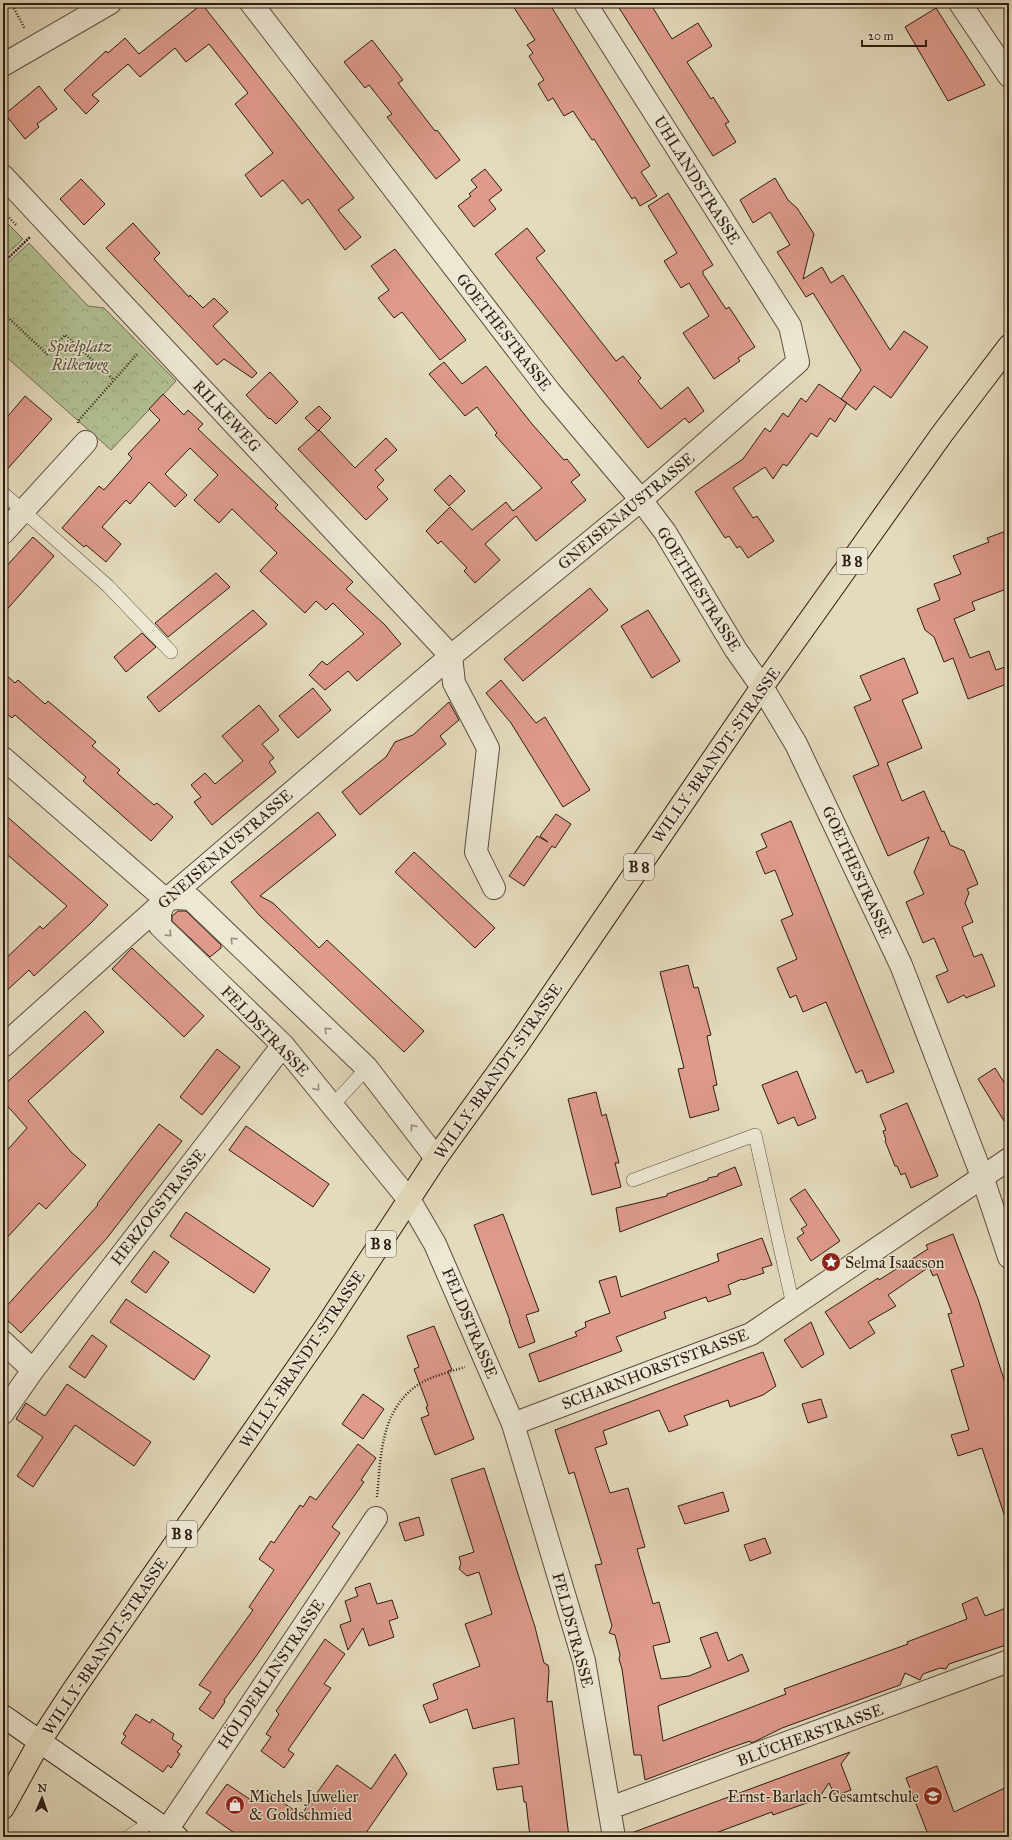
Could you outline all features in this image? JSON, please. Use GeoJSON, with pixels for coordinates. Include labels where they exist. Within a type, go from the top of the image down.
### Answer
{"type":"FeatureCollection","features":[{"type":"Feature","properties":{"kind":"main road","name":"WILLY-BRANDT-STRASSE"},"geometry":{"type":"LineString","coordinates":[[3,1808],[40,1741],[81,1678],[325,1328],[410,1201],[436,1158],[517,1046],[762,687],[942,434],[1009,346]]}},
{"type":"Feature","properties":{"kind":"street"},"geometry":{"type":"LineString","coordinates":[[3,65],[110,3]]}},
{"type":"Feature","properties":{"kind":"street","name":"GOETHESTRASSE"},"geometry":{"type":"LineString","coordinates":[[251,3],[550,392],[641,500],[665,532],[736,650],[762,687],[796,744],[901,965],[982,1176],[1009,1257]]}},
{"type":"Feature","properties":{"kind":"street","name":"UHLANDSTRASSE"},"geometry":{"type":"LineString","coordinates":[[585,3],[790,326],[798,362]]}},
{"type":"Feature","properties":{"kind":"street"},"geometry":{"type":"LineString","coordinates":[[960,3],[1009,76]]}},
{"type":"Feature","properties":{"kind":"street","name":"RILKEWEG"},"geometry":{"type":"LineString","coordinates":[[3,176],[451,656]]}},
{"type":"Feature","properties":{"kind":"street","name":"GNEISENAUSTRASSE"},"geometry":{"type":"LineString","coordinates":[[3,1046],[166,900],[451,656],[641,500],[798,362]]}},
{"type":"Feature","properties":{"kind":"street"},"geometry":{"type":"LineString","coordinates":[[3,534],[86,442]]}},
{"type":"Feature","properties":{"kind":"street"},"geometry":{"type":"LineString","coordinates":[[451,656],[454,683],[488,748],[476,852],[494,888]]}},
{"type":"Feature","properties":{"kind":"street"},"geometry":{"type":"LineString","coordinates":[[3,758],[166,900],[178,898],[191,899],[367,1068],[436,1158]]}},
{"type":"Feature","properties":{"kind":"street","name":"FELDSTRASSE"},"geometry":{"type":"LineString","coordinates":[[166,900],[160,912],[160,926],[283,1045],[410,1201],[435,1244],[513,1424],[584,1661],[614,1837]]}},
{"type":"Feature","properties":{"kind":"street","name":"HERZOGSTRASSE"},"geometry":{"type":"LineString","coordinates":[[3,1413],[33,1370],[283,1045]]}},
{"type":"Feature","properties":{"kind":"street","name":"SCHARNHORSTSTRASSE"},"geometry":{"type":"LineString","coordinates":[[513,1424],[751,1334],[1009,1159]]}},
{"type":"Feature","properties":{"kind":"street"},"geometry":{"type":"LineString","coordinates":[[3,1342],[33,1370]]}},
{"type":"Feature","properties":{"kind":"street","name":"HÖLDERLINSTRASSE"},"geometry":{"type":"LineString","coordinates":[[166,1829],[376,1518]]}},
{"type":"Feature","properties":{"kind":"street","name":"BLÜCHERSTRASSE"},"geometry":{"type":"LineString","coordinates":[[610,1808],[1009,1661]]}},
{"type":"Feature","properties":{"kind":"street"},"geometry":{"type":"LineString","coordinates":[[3,1716],[166,1829]]}},
{"type":"Feature","properties":{"kind":"lane"},"geometry":{"type":"LineString","coordinates":[[3,493],[108,586],[171,652]]}},
{"type":"Feature","properties":{"kind":"lane"},"geometry":{"type":"LineString","coordinates":[[332,1106],[367,1068]]}},
{"type":"Feature","properties":{"kind":"lane"},"geometry":{"type":"LineString","coordinates":[[633,1180],[754,1135],[793,1305]]}},
{"type":"Feature","properties":{"kind":"lane"},"geometry":{"type":"LineString","coordinates":[[128,1837],[166,1829]]}},
{"type":"Feature","properties":{"kind":"path"},"geometry":{"type":"LineString","coordinates":[[11,3],[34,47]]}},
{"type":"Feature","properties":{"kind":"path"},"geometry":{"type":"LineString","coordinates":[[3,263],[29,238],[3,263]]}},
{"type":"Feature","properties":{"kind":"path"},"geometry":{"type":"LineString","coordinates":[[3,312],[47,354],[65,335],[114,380]]}},
{"type":"Feature","properties":{"kind":"path"},"geometry":{"type":"LineString","coordinates":[[86,442],[78,421],[153,336]]}},
{"type":"Feature","properties":{"kind":"path"},"geometry":{"type":"LineString","coordinates":[[376,1518],[383,1438],[390,1418],[401,1399],[420,1384],[439,1376],[485,1361]]}},
{"type":"Feature","properties":{"kind":"green space"},"geometry":{"type":"Polygon","coordinates":[[[3,219],[23,239],[3,258],[3,219]]]}},
{"type":"Feature","properties":{"kind":"green space","name":"Spielplatz Rilkeweg"},"geometry":{"type":"Polygon","coordinates":[[[29,243],[88,306],[104,308],[176,381],[111,450],[3,354],[3,267],[29,243]]]}},
{"type":"Feature","properties":{"kind":"building"},"geometry":{"type":"Polygon","coordinates":[[[511,3],[549,3],[650,166],[641,172],[657,196],[640,206],[635,197],[632,199],[594,139],[592,140],[573,111],[564,116],[553,98],[548,101],[538,84],[544,80],[529,56],[533,53],[527,45],[535,40],[511,3]]]}},
{"type":"Feature","properties":{"kind":"building"},"geometry":{"type":"Polygon","coordinates":[[[616,3],[650,3],[672,39],[698,23],[712,46],[687,62],[711,99],[713,97],[729,122],[725,124],[736,142],[713,156],[616,3]]]}},
{"type":"Feature","properties":{"kind":"building"},"geometry":{"type":"Polygon","coordinates":[[[202,4],[354,198],[338,210],[361,237],[345,250],[308,199],[302,204],[283,180],[261,197],[245,175],[273,153],[235,104],[248,93],[209,44],[186,62],[175,48],[140,77],[128,64],[92,95],[99,101],[86,114],[64,90],[106,51],[108,53],[125,38],[139,54],[202,4]]]}},
{"type":"Feature","properties":{"kind":"building"},"geometry":{"type":"Polygon","coordinates":[[[936,8],[985,85],[948,101],[905,27],[936,8]]]}},
{"type":"Feature","properties":{"kind":"building"},"geometry":{"type":"Polygon","coordinates":[[[372,40],[403,80],[398,83],[435,131],[437,130],[460,160],[436,179],[387,117],[392,114],[369,85],[365,88],[344,62],[372,40]]]}},
{"type":"Feature","properties":{"kind":"building"},"geometry":{"type":"Polygon","coordinates":[[[39,86],[57,109],[37,124],[39,127],[25,139],[5,114],[39,86]]]}},
{"type":"Feature","properties":{"kind":"building"},"geometry":{"type":"Polygon","coordinates":[[[485,169],[502,190],[489,200],[496,209],[474,227],[458,206],[471,196],[469,194],[477,187],[471,180],[485,169]]]}},
{"type":"Feature","properties":{"kind":"building"},"geometry":{"type":"Polygon","coordinates":[[[775,178],[788,200],[797,208],[814,234],[803,279],[822,267],[831,283],[843,275],[890,350],[904,331],[928,347],[891,398],[874,386],[856,410],[841,399],[861,370],[813,293],[806,297],[777,252],[790,245],[770,212],[753,223],[740,200],[775,178]]]}},
{"type":"Feature","properties":{"kind":"building"},"geometry":{"type":"Polygon","coordinates":[[[81,179],[105,204],[84,225],[60,199],[81,179]]]}},
{"type":"Feature","properties":{"kind":"building"},"geometry":{"type":"Polygon","coordinates":[[[668,193],[713,265],[703,271],[703,274],[726,309],[729,307],[755,347],[738,358],[740,361],[714,379],[683,333],[709,316],[689,283],[681,288],[664,261],[677,253],[648,206],[668,193]]]}},
{"type":"Feature","properties":{"kind":"building"},"geometry":{"type":"Polygon","coordinates":[[[133,223],[160,253],[154,259],[189,297],[190,295],[203,308],[214,298],[228,312],[213,326],[257,373],[252,378],[224,359],[217,365],[106,248],[133,223]]]}},
{"type":"Feature","properties":{"kind":"building"},"geometry":{"type":"Polygon","coordinates":[[[527,228],[545,251],[536,258],[616,361],[623,356],[641,378],[638,381],[661,409],[688,387],[704,411],[689,423],[685,418],[648,448],[495,254],[527,228]]]}},
{"type":"Feature","properties":{"kind":"building"},"geometry":{"type":"Polygon","coordinates":[[[395,249],[466,340],[440,360],[402,312],[394,318],[378,298],[389,290],[371,266],[395,249]]]}},
{"type":"Feature","properties":{"kind":"building"},"geometry":{"type":"Polygon","coordinates":[[[444,362],[462,384],[486,366],[532,424],[564,460],[567,459],[580,475],[571,482],[586,500],[536,541],[516,516],[485,544],[500,560],[475,583],[464,571],[467,568],[441,541],[438,544],[426,531],[450,507],[472,530],[506,502],[513,511],[542,488],[495,435],[497,433],[477,407],[465,416],[429,374],[444,362]]]}},
{"type":"Feature","properties":{"kind":"building"},"geometry":{"type":"Polygon","coordinates":[[[270,372],[298,402],[276,424],[270,418],[269,419],[246,395],[270,372]]]}},
{"type":"Feature","properties":{"kind":"building"},"geometry":{"type":"Polygon","coordinates":[[[819,384],[847,403],[835,422],[830,418],[817,437],[811,433],[787,466],[783,464],[773,479],[765,467],[733,488],[753,518],[757,516],[774,541],[748,558],[740,546],[737,548],[729,536],[725,538],[695,492],[743,459],[765,428],[770,432],[783,413],[788,417],[801,398],[806,402],[819,384]]]}},
{"type":"Feature","properties":{"kind":"building"},"geometry":{"type":"Polygon","coordinates":[[[163,394],[184,415],[188,410],[203,424],[198,429],[278,505],[275,508],[353,582],[346,589],[385,625],[401,644],[357,681],[348,671],[325,690],[309,675],[322,661],[327,665],[364,634],[333,603],[326,610],[316,601],[305,613],[260,571],[277,553],[232,509],[219,523],[194,500],[218,475],[190,448],[165,474],[187,495],[175,507],[149,482],[130,504],[126,500],[102,527],[121,544],[106,562],[86,545],[84,547],[62,528],[99,486],[104,490],[132,458],[128,454],[160,420],[149,409],[163,394]]]}},
{"type":"Feature","properties":{"kind":"building"},"geometry":{"type":"Polygon","coordinates":[[[25,396],[52,419],[3,474],[3,422],[25,396]]]}},
{"type":"Feature","properties":{"kind":"building"},"geometry":{"type":"Polygon","coordinates":[[[319,406],[331,418],[318,431],[305,418],[319,406]]]}},
{"type":"Feature","properties":{"kind":"building"},"geometry":{"type":"Polygon","coordinates":[[[319,430],[355,468],[386,438],[397,450],[375,470],[384,480],[377,487],[388,499],[366,520],[298,449],[319,430]]]}},
{"type":"Feature","properties":{"kind":"building"},"geometry":{"type":"Polygon","coordinates":[[[450,475],[465,491],[449,506],[434,490],[450,475]]]}},
{"type":"Feature","properties":{"kind":"building"},"geometry":{"type":"Polygon","coordinates":[[[1009,530],[1009,588],[972,602],[975,610],[954,619],[970,658],[989,651],[996,670],[1005,667],[1009,677],[1009,683],[968,699],[953,658],[944,662],[934,637],[925,630],[917,609],[940,600],[934,584],[961,574],[953,556],[989,542],[987,538],[1009,530]]]}},
{"type":"Feature","properties":{"kind":"building"},"geometry":{"type":"Polygon","coordinates":[[[33,537],[54,556],[3,614],[3,570],[33,537]]]}},
{"type":"Feature","properties":{"kind":"building"},"geometry":{"type":"Polygon","coordinates":[[[216,573],[230,587],[168,637],[155,623],[216,573]]]}},
{"type":"Feature","properties":{"kind":"building"},"geometry":{"type":"Polygon","coordinates":[[[590,588],[608,610],[523,681],[504,659],[590,588]]]}},
{"type":"Feature","properties":{"kind":"building"},"geometry":{"type":"Polygon","coordinates":[[[253,610],[267,624],[159,712],[147,697],[253,610]]]}},
{"type":"Feature","properties":{"kind":"building"},"geometry":{"type":"Polygon","coordinates":[[[648,610],[680,661],[652,678],[621,626],[648,610]]]}},
{"type":"Feature","properties":{"kind":"building"},"geometry":{"type":"Polygon","coordinates":[[[142,633],[156,647],[126,672],[114,657],[142,633]]]}},
{"type":"Feature","properties":{"kind":"building"},"geometry":{"type":"Polygon","coordinates":[[[904,658],[918,693],[902,700],[922,748],[887,763],[902,801],[924,791],[942,832],[944,831],[950,845],[964,851],[978,884],[967,889],[969,893],[965,903],[973,922],[962,927],[974,957],[982,954],[995,986],[966,998],[964,995],[948,1003],[936,976],[948,971],[934,938],[923,943],[906,902],[924,894],[914,872],[929,837],[888,856],[853,776],[879,765],[854,707],[871,700],[860,676],[904,658]]]}},
{"type":"Feature","properties":{"kind":"building"},"geometry":{"type":"Polygon","coordinates":[[[3,672],[15,683],[18,680],[45,704],[48,701],[96,742],[92,746],[120,770],[117,773],[154,805],[157,803],[173,817],[151,841],[83,781],[86,777],[15,715],[12,718],[3,711],[3,672]]]}},
{"type":"Feature","properties":{"kind":"building"},"geometry":{"type":"Polygon","coordinates":[[[501,680],[536,723],[545,717],[590,790],[563,807],[511,723],[486,693],[501,680]]]}},
{"type":"Feature","properties":{"kind":"building"},"geometry":{"type":"Polygon","coordinates":[[[313,688],[331,710],[298,738],[279,716],[313,688]]]}},
{"type":"Feature","properties":{"kind":"building"},"geometry":{"type":"Polygon","coordinates":[[[449,702],[459,720],[440,736],[446,744],[360,815],[342,792],[386,757],[395,742],[413,735],[449,702]]]}},
{"type":"Feature","properties":{"kind":"building"},"geometry":{"type":"Polygon","coordinates":[[[259,705],[279,730],[262,744],[274,758],[269,762],[276,772],[212,825],[194,802],[201,797],[191,785],[205,773],[215,784],[243,761],[222,736],[259,705]]]}},
{"type":"Feature","properties":{"kind":"building"},"geometry":{"type":"Polygon","coordinates":[[[318,812],[336,835],[260,896],[273,903],[319,948],[327,940],[424,1031],[404,1052],[259,915],[231,882],[318,812]]]}},
{"type":"Feature","properties":{"kind":"building"},"geometry":{"type":"Polygon","coordinates":[[[3,813],[108,905],[91,923],[34,976],[29,970],[3,994],[3,961],[40,926],[43,929],[67,906],[3,851],[3,813]]]}},
{"type":"Feature","properties":{"kind":"building"},"geometry":{"type":"Polygon","coordinates":[[[556,814],[571,824],[555,848],[552,846],[524,886],[509,876],[537,836],[548,842],[540,836],[556,814]]]}},
{"type":"Feature","properties":{"kind":"building"},"geometry":{"type":"Polygon","coordinates":[[[791,821],[894,1072],[867,1083],[862,1070],[856,1073],[826,1002],[803,1012],[796,995],[790,998],[777,968],[797,959],[781,920],[793,915],[775,870],[765,874],[756,852],[767,847],[761,834],[791,821]]]}},
{"type":"Feature","properties":{"kind":"building"},"geometry":{"type":"Polygon","coordinates":[[[414,852],[495,928],[475,948],[395,872],[414,852]]]}},
{"type":"Feature","properties":{"kind":"building"},"geometry":{"type":"Polygon","coordinates":[[[178,911],[186,911],[221,945],[221,948],[210,957],[172,921],[172,916],[178,911]]]}},
{"type":"Feature","properties":{"kind":"building"},"geometry":{"type":"Polygon","coordinates":[[[132,948],[204,1016],[184,1037],[112,969],[132,948]]]}},
{"type":"Feature","properties":{"kind":"building"},"geometry":{"type":"Polygon","coordinates":[[[688,965],[694,988],[698,987],[711,1035],[707,1036],[717,1085],[713,1086],[719,1110],[690,1118],[678,1069],[684,1068],[660,972],[688,965]]]}},
{"type":"Feature","properties":{"kind":"building"},"geometry":{"type":"Polygon","coordinates":[[[85,1011],[104,1032],[28,1101],[71,1152],[86,1165],[46,1209],[39,1203],[3,1242],[3,1155],[27,1128],[3,1101],[3,1086],[85,1011]]]}},
{"type":"Feature","properties":{"kind":"building"},"geometry":{"type":"Polygon","coordinates":[[[217,1049],[240,1067],[202,1115],[180,1097],[217,1049]]]}},
{"type":"Feature","properties":{"kind":"building"},"geometry":{"type":"Polygon","coordinates":[[[995,1068],[1009,1090],[1009,1129],[978,1079],[995,1068]]]}},
{"type":"Feature","properties":{"kind":"building"},"geometry":{"type":"Polygon","coordinates":[[[797,1071],[816,1118],[798,1126],[794,1117],[778,1124],[762,1085],[797,1071]]]}},
{"type":"Feature","properties":{"kind":"building"},"geometry":{"type":"Polygon","coordinates":[[[596,1092],[602,1116],[606,1114],[619,1163],[615,1163],[621,1187],[592,1195],[568,1099],[596,1092]]]}},
{"type":"Feature","properties":{"kind":"building"},"geometry":{"type":"Polygon","coordinates":[[[907,1103],[938,1176],[911,1188],[905,1173],[901,1175],[897,1166],[895,1166],[885,1141],[883,1131],[886,1130],[880,1115],[907,1103]]]}},
{"type":"Feature","properties":{"kind":"building"},"geometry":{"type":"Polygon","coordinates":[[[159,1124],[182,1141],[107,1238],[21,1333],[3,1316],[3,1310],[98,1205],[97,1204],[159,1124]]]}},
{"type":"Feature","properties":{"kind":"building"},"geometry":{"type":"Polygon","coordinates":[[[246,1126],[329,1184],[313,1207],[229,1150],[246,1126]]]}},
{"type":"Feature","properties":{"kind":"building"},"geometry":{"type":"Polygon","coordinates":[[[735,1167],[742,1185],[620,1232],[616,1208],[667,1196],[667,1194],[708,1180],[708,1178],[718,1176],[718,1174],[735,1167]]]}},
{"type":"Feature","properties":{"kind":"building"},"geometry":{"type":"Polygon","coordinates":[[[805,1189],[840,1241],[811,1261],[797,1238],[804,1233],[801,1229],[807,1225],[790,1199],[805,1189]]]}},
{"type":"Feature","properties":{"kind":"building"},"geometry":{"type":"Polygon","coordinates":[[[186,1212],[270,1269],[254,1293],[170,1236],[186,1212]]]}},
{"type":"Feature","properties":{"kind":"building"},"geometry":{"type":"Polygon","coordinates":[[[503,1214],[539,1311],[526,1315],[535,1342],[519,1348],[474,1225],[503,1214]]]}},
{"type":"Feature","properties":{"kind":"building"},"geometry":{"type":"Polygon","coordinates":[[[953,1234],[978,1299],[1009,1395],[1009,1519],[1006,1520],[982,1448],[958,1456],[951,1435],[969,1430],[951,1370],[964,1366],[948,1314],[952,1313],[937,1274],[933,1276],[929,1267],[888,1295],[896,1306],[868,1322],[875,1333],[850,1349],[825,1312],[878,1278],[879,1280],[928,1249],[926,1245],[953,1234]]]}},
{"type":"Feature","properties":{"kind":"building"},"geometry":{"type":"Polygon","coordinates":[[[762,1238],[772,1265],[762,1268],[764,1273],[743,1280],[742,1279],[728,1285],[731,1294],[708,1302],[706,1297],[664,1312],[666,1318],[616,1337],[622,1351],[539,1382],[529,1354],[577,1336],[575,1332],[586,1327],[585,1322],[610,1313],[599,1281],[616,1276],[621,1297],[719,1261],[717,1254],[762,1238]]]}},
{"type":"Feature","properties":{"kind":"building"},"geometry":{"type":"Polygon","coordinates":[[[154,1251],[169,1262],[146,1293],[131,1282],[154,1251]]]}},
{"type":"Feature","properties":{"kind":"building"},"geometry":{"type":"Polygon","coordinates":[[[126,1299],[210,1356],[194,1380],[110,1322],[126,1299]]]}},
{"type":"Feature","properties":{"kind":"building"},"geometry":{"type":"Polygon","coordinates":[[[811,1322],[824,1354],[802,1368],[784,1340],[811,1322]]]}},
{"type":"Feature","properties":{"kind":"building"},"geometry":{"type":"Polygon","coordinates":[[[434,1326],[452,1370],[448,1371],[474,1439],[435,1455],[421,1418],[429,1415],[426,1407],[428,1406],[414,1369],[419,1367],[407,1336],[434,1326]]]}},
{"type":"Feature","properties":{"kind":"building"},"geometry":{"type":"Polygon","coordinates":[[[92,1335],[107,1346],[85,1378],[69,1367],[92,1335]]]}},
{"type":"Feature","properties":{"kind":"building"},"geometry":{"type":"Polygon","coordinates":[[[763,1352],[776,1386],[763,1395],[730,1407],[728,1400],[684,1416],[688,1425],[669,1432],[659,1410],[603,1431],[607,1444],[595,1448],[610,1493],[628,1488],[645,1547],[637,1549],[653,1604],[659,1602],[670,1642],[653,1646],[661,1679],[689,1676],[711,1667],[700,1638],[717,1632],[728,1661],[742,1654],[749,1671],[658,1706],[663,1741],[786,1694],[784,1689],[908,1644],[907,1642],[967,1619],[962,1604],[977,1597],[985,1616],[1009,1607],[1009,1644],[949,1664],[946,1669],[940,1668],[923,1674],[920,1680],[905,1673],[900,1685],[782,1728],[751,1743],[750,1741],[727,1749],[645,1780],[641,1755],[634,1755],[622,1669],[619,1659],[620,1655],[615,1635],[609,1633],[612,1626],[595,1565],[602,1564],[574,1472],[569,1474],[555,1430],[763,1352]]]}},
{"type":"Feature","properties":{"kind":"building"},"geometry":{"type":"Polygon","coordinates":[[[67,1384],[151,1442],[134,1466],[75,1425],[33,1487],[17,1476],[43,1437],[16,1419],[26,1403],[45,1416],[67,1384]]]}},
{"type":"Feature","properties":{"kind":"building"},"geometry":{"type":"Polygon","coordinates":[[[363,1394],[384,1409],[363,1439],[342,1424],[363,1394]]]}},
{"type":"Feature","properties":{"kind":"building"},"geometry":{"type":"Polygon","coordinates":[[[821,1399],[827,1417],[808,1423],[802,1404],[821,1399]]]}},
{"type":"Feature","properties":{"kind":"building"},"geometry":{"type":"Polygon","coordinates":[[[358,1444],[376,1458],[361,1480],[364,1482],[332,1527],[340,1533],[257,1655],[224,1700],[225,1702],[213,1719],[199,1709],[211,1692],[199,1685],[253,1610],[249,1607],[274,1570],[259,1559],[271,1541],[274,1543],[300,1505],[303,1507],[310,1496],[316,1500],[358,1444]]]}},
{"type":"Feature","properties":{"kind":"building"},"geometry":{"type":"Polygon","coordinates":[[[484,1468],[535,1627],[544,1663],[548,1665],[547,1702],[552,1701],[569,1837],[530,1837],[526,1802],[524,1802],[522,1786],[497,1790],[493,1768],[519,1764],[514,1718],[473,1729],[467,1709],[430,1723],[423,1705],[438,1699],[433,1684],[480,1666],[465,1624],[492,1614],[479,1572],[467,1576],[459,1569],[461,1563],[459,1557],[474,1552],[451,1479],[484,1468]]]}},
{"type":"Feature","properties":{"kind":"building"},"geometry":{"type":"Polygon","coordinates":[[[723,1492],[729,1511],[685,1524],[678,1506],[723,1492]]]}},
{"type":"Feature","properties":{"kind":"building"},"geometry":{"type":"Polygon","coordinates":[[[419,1517],[424,1535],[405,1541],[399,1523],[419,1517]]]}},
{"type":"Feature","properties":{"kind":"building"},"geometry":{"type":"Polygon","coordinates":[[[765,1538],[771,1553],[750,1561],[744,1545],[765,1538]]]}},
{"type":"Feature","properties":{"kind":"building"},"geometry":{"type":"Polygon","coordinates":[[[370,1583],[377,1604],[392,1600],[398,1618],[389,1621],[394,1637],[369,1646],[363,1628],[348,1650],[340,1625],[351,1621],[345,1601],[358,1596],[355,1588],[370,1583]]]}},
{"type":"Feature","properties":{"kind":"building"},"geometry":{"type":"Polygon","coordinates":[[[325,1639],[345,1654],[324,1684],[331,1688],[288,1750],[294,1754],[284,1768],[261,1751],[271,1737],[266,1734],[279,1714],[276,1711],[325,1639]]]}},
{"type":"Feature","properties":{"kind":"building"},"geometry":{"type":"Polygon","coordinates":[[[136,1714],[150,1723],[152,1719],[174,1734],[172,1739],[182,1746],[177,1752],[180,1754],[171,1768],[168,1765],[163,1772],[121,1743],[126,1736],[123,1734],[136,1714]]]}},
{"type":"Feature","properties":{"kind":"building"},"geometry":{"type":"Polygon","coordinates":[[[850,1752],[841,1764],[851,1790],[835,1796],[829,1783],[818,1799],[773,1815],[772,1812],[705,1837],[626,1837],[626,1835],[850,1752]]]}},
{"type":"Feature","properties":{"kind":"building"},"geometry":{"type":"Polygon","coordinates":[[[395,1754],[407,1774],[363,1837],[240,1837],[206,1813],[227,1784],[251,1800],[258,1790],[265,1795],[268,1792],[301,1815],[337,1765],[371,1789],[395,1754]]]}},
{"type":"Feature","properties":{"kind":"building"},"geometry":{"type":"Polygon","coordinates":[[[937,1766],[954,1812],[1009,1786],[1009,1837],[929,1837],[906,1778],[937,1766]]]}},
{"type":"Feature","properties":{"kind":"place","name":"Selma Isaacson"},"geometry":{"type":"Point","coordinates":[831,1262]}},
{"type":"Feature","properties":{"kind":"place","name":"Ernst-Barlach-Gesamtschule"},"geometry":{"type":"Point","coordinates":[933,1796]}},
{"type":"Feature","properties":{"kind":"place","name":"Michels Juwelier & Goldschmied"},"geometry":{"type":"Point","coordinates":[235,1805]}}]}
